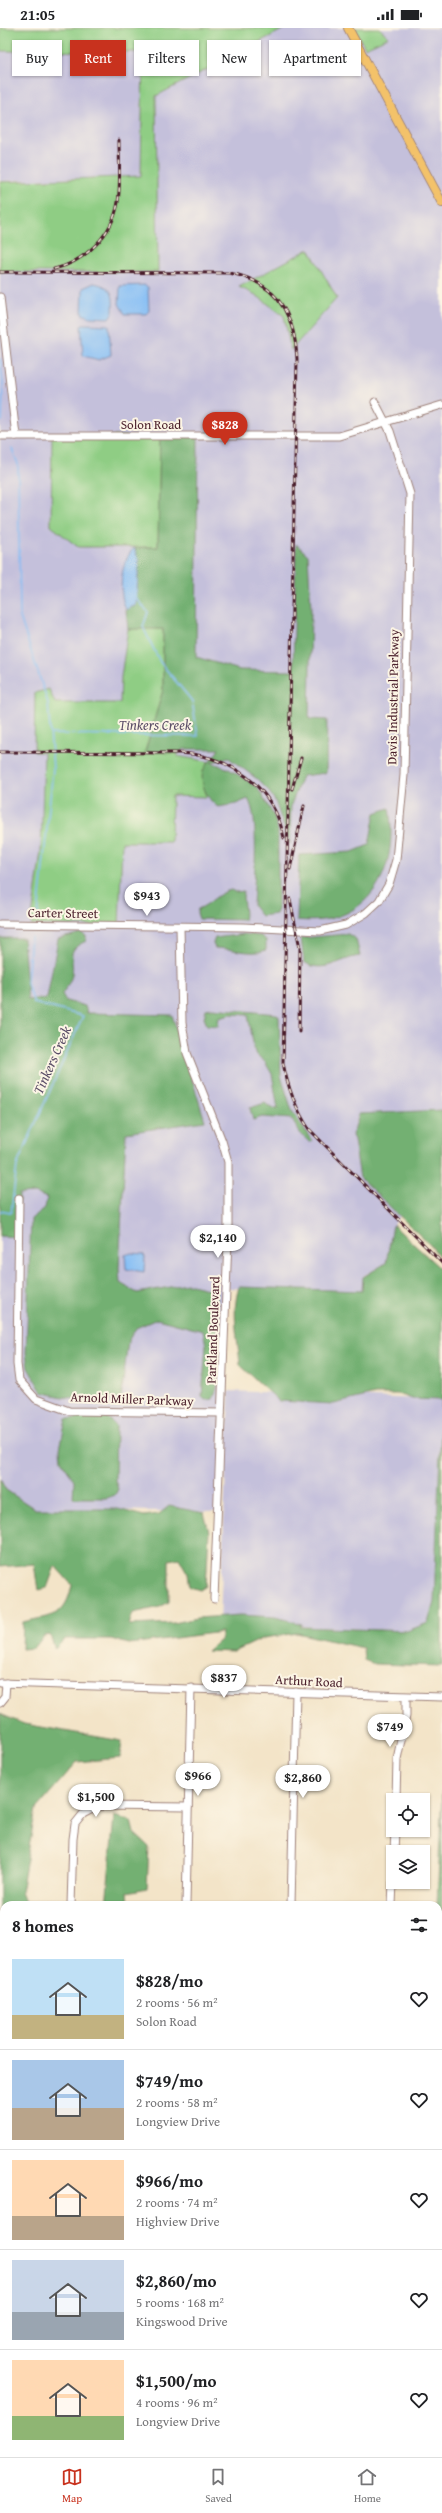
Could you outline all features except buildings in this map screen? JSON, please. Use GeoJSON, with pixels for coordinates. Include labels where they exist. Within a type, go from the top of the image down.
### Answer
{"type":"FeatureCollection","features":[{"type":"Feature","properties":{"kind":"main road"},"geometry":{"type":"LineString","coordinates":[[348,28],[442,203]]}},
{"type":"Feature","properties":{"kind":"street"},"geometry":{"type":"LineString","coordinates":[[0,297],[16,436]]}},
{"type":"Feature","properties":{"kind":"street","name":"Davis Industrial Parkway"},"geometry":{"type":"LineString","coordinates":[[294,929],[320,931],[346,925],[366,913],[380,901],[389,884],[396,860],[404,774],[410,494],[386,422],[375,402]]}},
{"type":"Feature","properties":{"kind":"street","name":"Solon Road"},"geometry":{"type":"LineString","coordinates":[[0,436],[339,436],[442,405]]}},
{"type":"Feature","properties":{"kind":"street","name":"Carter Street"},"geometry":{"type":"LineString","coordinates":[[0,924],[294,929]]}},
{"type":"Feature","properties":{"kind":"street","name":"Parkland Boulevard"},"geometry":{"type":"LineString","coordinates":[[180,927],[182,1023],[187,1053],[222,1141],[228,1162],[228,1240],[214,1599]]}},
{"type":"Feature","properties":{"kind":"street","name":"Arnold Miller Parkway"},"geometry":{"type":"LineString","coordinates":[[19,1198],[17,1364],[19,1380],[36,1399],[70,1411],[221,1413]]}},
{"type":"Feature","properties":{"kind":"street","name":"Arthur Road"},"geometry":{"type":"LineString","coordinates":[[0,1703],[5,1697],[3,1683],[191,1688],[406,1698],[442,1697]]}},
{"type":"Feature","properties":{"kind":"street"},"geometry":{"type":"LineString","coordinates":[[186,1901],[191,1688]]}},
{"type":"Feature","properties":{"kind":"street"},"geometry":{"type":"LineString","coordinates":[[292,1901],[296,1692]]}},
{"type":"Feature","properties":{"kind":"street"},"geometry":{"type":"LineString","coordinates":[[396,1793],[397,1759],[406,1716],[406,1698]]}},
{"type":"Feature","properties":{"kind":"street"},"geometry":{"type":"LineString","coordinates":[[71,1901],[73,1839],[75,1824],[83,1814],[98,1806],[188,1807]]}},
{"type":"Feature","properties":{"kind":"street"},"geometry":{"type":"LineString","coordinates":[[392,1901],[393,1889]]}},
{"type":"Feature","properties":{"kind":"shaded area"},"geometry":{"type":"Polygon","coordinates":[[[286,28],[442,28],[442,1110],[358,1115],[353,1134],[360,1178],[400,1216],[393,1225],[386,1263],[363,1276],[362,1291],[226,1288],[219,1512],[35,1509],[6,1490],[0,1479],[0,1236],[19,1237],[0,1193],[0,272],[158,272],[156,96],[194,76],[199,76],[199,74],[207,69],[207,76],[261,76],[261,41],[286,28]]]}},
{"type":"Feature","properties":{"kind":"shaded area"},"geometry":{"type":"Polygon","coordinates":[[[0,51],[12,51],[12,76],[62,76],[62,51],[70,51],[70,76],[126,76],[126,51],[134,51],[134,76],[143,76],[141,176],[0,181],[0,51]]]}},
{"type":"Feature","properties":{"kind":"shaded area"},"geometry":{"type":"Polygon","coordinates":[[[229,1391],[442,1400],[433,1632],[220,1623],[229,1391]]]}},
{"type":"Feature","properties":{"kind":"green space"},"geometry":{"type":"Polygon","coordinates":[[[0,28],[286,28],[261,41],[207,40],[207,69],[199,74],[199,40],[134,40],[134,52],[126,52],[126,40],[70,40],[70,51],[62,51],[62,40],[12,40],[12,51],[0,51],[0,28]]]}},
{"type":"Feature","properties":{"kind":"green space"},"geometry":{"type":"Polygon","coordinates":[[[354,28],[379,28],[389,37],[365,48],[354,28]]]}},
{"type":"Feature","properties":{"kind":"green space"},"geometry":{"type":"Polygon","coordinates":[[[143,76],[194,76],[156,96],[158,272],[0,272],[0,182],[141,176],[143,76]]]}},
{"type":"Feature","properties":{"kind":"green space"},"geometry":{"type":"Polygon","coordinates":[[[309,249],[337,298],[291,350],[284,316],[256,295],[239,287],[309,249]]]}},
{"type":"Feature","properties":{"kind":"green space"},"geometry":{"type":"Polygon","coordinates":[[[52,436],[160,436],[158,547],[78,547],[51,526],[52,436]]]}},
{"type":"Feature","properties":{"kind":"green space"},"geometry":{"type":"Polygon","coordinates":[[[160,436],[198,437],[196,657],[240,670],[293,671],[296,544],[308,555],[311,610],[309,719],[327,720],[326,773],[302,776],[291,805],[290,844],[275,801],[268,790],[257,779],[229,758],[211,762],[229,769],[257,787],[274,816],[278,830],[278,909],[276,914],[261,916],[253,906],[255,834],[252,808],[248,799],[236,804],[218,807],[210,800],[204,789],[202,778],[203,772],[205,767],[219,749],[184,749],[179,753],[145,752],[163,690],[163,629],[128,629],[126,610],[136,605],[139,560],[134,548],[158,547],[160,436]]]}},
{"type":"Feature","properties":{"kind":"green space"},"geometry":{"type":"Polygon","coordinates":[[[128,629],[163,629],[163,690],[145,752],[179,753],[177,756],[211,762],[205,768],[203,783],[207,797],[172,796],[171,842],[122,842],[119,926],[31,925],[41,851],[44,752],[34,752],[35,693],[49,689],[55,703],[120,703],[121,677],[128,629]]]}},
{"type":"Feature","properties":{"kind":"green space"},"geometry":{"type":"Polygon","coordinates":[[[389,808],[391,832],[389,854],[383,874],[373,891],[360,905],[342,915],[322,920],[297,920],[299,855],[352,852],[369,845],[375,813],[389,808]]]}},
{"type":"Feature","properties":{"kind":"green space"},"geometry":{"type":"Polygon","coordinates":[[[231,890],[235,892],[244,891],[244,920],[199,919],[197,913],[198,909],[226,891],[231,890]]]}},
{"type":"Feature","properties":{"kind":"green space"},"geometry":{"type":"Polygon","coordinates":[[[81,933],[86,936],[86,941],[73,951],[72,975],[62,994],[66,1001],[85,1006],[87,1013],[172,1015],[205,1121],[126,1133],[119,1268],[120,1283],[137,1293],[187,1284],[217,1291],[217,1388],[213,1399],[205,1400],[202,1397],[206,1345],[203,1331],[157,1319],[136,1328],[128,1341],[121,1399],[81,1399],[62,1397],[42,1392],[28,1368],[26,1353],[31,1219],[45,1208],[47,1198],[35,1193],[19,1194],[19,1237],[0,1236],[0,938],[23,938],[28,1000],[47,998],[58,939],[81,933]]]}},
{"type":"Feature","properties":{"kind":"green space"},"geometry":{"type":"Polygon","coordinates":[[[244,934],[261,936],[266,940],[266,950],[260,952],[248,952],[215,948],[213,943],[215,938],[244,934]]]}},
{"type":"Feature","properties":{"kind":"green space"},"geometry":{"type":"Polygon","coordinates":[[[348,934],[356,939],[360,956],[332,965],[318,967],[311,966],[304,962],[301,938],[348,934]]]}},
{"type":"Feature","properties":{"kind":"green space"},"geometry":{"type":"Polygon","coordinates":[[[212,1008],[277,1014],[279,1017],[281,1076],[292,1111],[312,1141],[310,1143],[300,1133],[292,1119],[262,1117],[253,1120],[250,1108],[265,1103],[271,1108],[278,1109],[272,1074],[265,1062],[255,1053],[248,1015],[231,1014],[219,1017],[218,1026],[207,1025],[204,1018],[206,1009],[212,1008]]]}},
{"type":"Feature","properties":{"kind":"green space"},"geometry":{"type":"Polygon","coordinates":[[[442,1110],[442,1260],[431,1246],[360,1178],[353,1134],[359,1114],[442,1110]]]}},
{"type":"Feature","properties":{"kind":"green space"},"geometry":{"type":"Polygon","coordinates":[[[393,1225],[442,1270],[442,1400],[412,1399],[399,1394],[375,1394],[334,1404],[279,1401],[240,1365],[235,1316],[239,1287],[362,1291],[363,1277],[386,1263],[393,1225]]]}},
{"type":"Feature","properties":{"kind":"green space"},"geometry":{"type":"Polygon","coordinates":[[[442,1402],[442,1666],[374,1664],[364,1660],[363,1648],[297,1633],[264,1638],[234,1652],[207,1651],[220,1640],[222,1632],[129,1644],[111,1639],[65,1639],[55,1649],[50,1635],[44,1636],[34,1648],[22,1649],[23,1622],[56,1613],[65,1604],[72,1585],[55,1566],[47,1588],[38,1590],[34,1564],[0,1567],[0,1479],[6,1490],[35,1509],[118,1509],[144,1516],[159,1514],[169,1506],[204,1513],[209,1532],[206,1586],[200,1590],[190,1587],[188,1574],[179,1558],[169,1560],[169,1602],[160,1607],[133,1613],[129,1625],[174,1623],[197,1618],[240,1615],[275,1617],[302,1624],[300,1627],[407,1631],[428,1623],[434,1602],[442,1402]]]}},
{"type":"Feature","properties":{"kind":"green space"},"geometry":{"type":"Polygon","coordinates":[[[101,1416],[108,1418],[116,1426],[115,1480],[118,1489],[115,1495],[107,1498],[73,1498],[74,1480],[61,1461],[60,1449],[66,1419],[101,1416]]]}},
{"type":"Feature","properties":{"kind":"green space"},"geometry":{"type":"Polygon","coordinates":[[[0,1714],[24,1724],[122,1741],[120,1758],[77,1762],[36,1809],[21,1892],[24,1901],[0,1901],[0,1714]]]}},
{"type":"Feature","properties":{"kind":"green space"},"geometry":{"type":"Polygon","coordinates":[[[442,1792],[442,1901],[437,1901],[442,1792]]]}},
{"type":"Feature","properties":{"kind":"green space"},"geometry":{"type":"Polygon","coordinates":[[[114,1816],[131,1821],[134,1833],[149,1847],[147,1888],[128,1892],[129,1901],[106,1901],[114,1816]]]}},
{"type":"Feature","properties":{"kind":"water"},"geometry":{"type":"Polygon","coordinates":[[[94,283],[109,289],[111,292],[113,312],[109,318],[90,317],[82,314],[83,288],[94,283]]]}},
{"type":"Feature","properties":{"kind":"water"},"geometry":{"type":"Polygon","coordinates":[[[144,285],[148,287],[149,311],[146,314],[125,314],[119,304],[120,286],[144,285]]]}},
{"type":"Feature","properties":{"kind":"water"},"geometry":{"type":"Polygon","coordinates":[[[85,324],[109,325],[111,355],[99,360],[83,356],[81,326],[85,324]]]}},
{"type":"Feature","properties":{"kind":"water"},"geometry":{"type":"Polygon","coordinates":[[[134,548],[139,560],[136,605],[126,610],[123,603],[121,586],[123,569],[129,554],[134,548]]]}},
{"type":"Feature","properties":{"kind":"water"},"geometry":{"type":"Polygon","coordinates":[[[131,1253],[143,1254],[145,1257],[144,1272],[126,1269],[125,1255],[131,1253]]]}},
{"type":"Feature","properties":{"kind":"waterway","name":"Tinkers Creek"},"geometry":{"type":"LineString","coordinates":[[0,359],[3,384],[2,421]]}},
{"type":"Feature","properties":{"kind":"waterway","name":"Tinkers Creek"},"geometry":{"type":"LineString","coordinates":[[12,449],[18,464],[20,617],[48,703],[53,769],[38,915]]}},
{"type":"Feature","properties":{"kind":"waterway","name":"Tinkers Creek"},"geometry":{"type":"LineString","coordinates":[[51,734],[198,736],[192,701],[160,662],[143,627],[148,612],[136,598]]}},
{"type":"Feature","properties":{"kind":"waterway","name":"Tinkers Creek"},"geometry":{"type":"LineString","coordinates":[[0,1211],[11,1213],[17,1165],[83,1016],[34,1003],[27,983],[31,937]]}},
{"type":"Feature","properties":{"kind":"railway"},"geometry":{"type":"LineString","coordinates":[[54,269],[76,260],[87,253],[96,245],[110,225],[115,214],[119,194],[119,140]]}},
{"type":"Feature","properties":{"kind":"railway"},"geometry":{"type":"LineString","coordinates":[[0,272],[229,273],[245,277],[259,283],[271,292],[280,302],[287,314],[292,328],[297,359],[283,1063],[293,1098],[309,1129],[442,1263]]}},
{"type":"Feature","properties":{"kind":"railway"},"geometry":{"type":"LineString","coordinates":[[0,752],[179,753],[197,755],[215,760],[232,767],[260,789],[270,803],[279,820],[284,838]]}},
{"type":"Feature","properties":{"kind":"railway"},"geometry":{"type":"LineString","coordinates":[[292,789],[301,758]]}},
{"type":"Feature","properties":{"kind":"railway"},"geometry":{"type":"LineString","coordinates":[[290,869],[304,806]]}},
{"type":"Feature","properties":{"kind":"railway"},"geometry":{"type":"LineString","coordinates":[[290,899],[300,948],[299,1032]]}}]}
